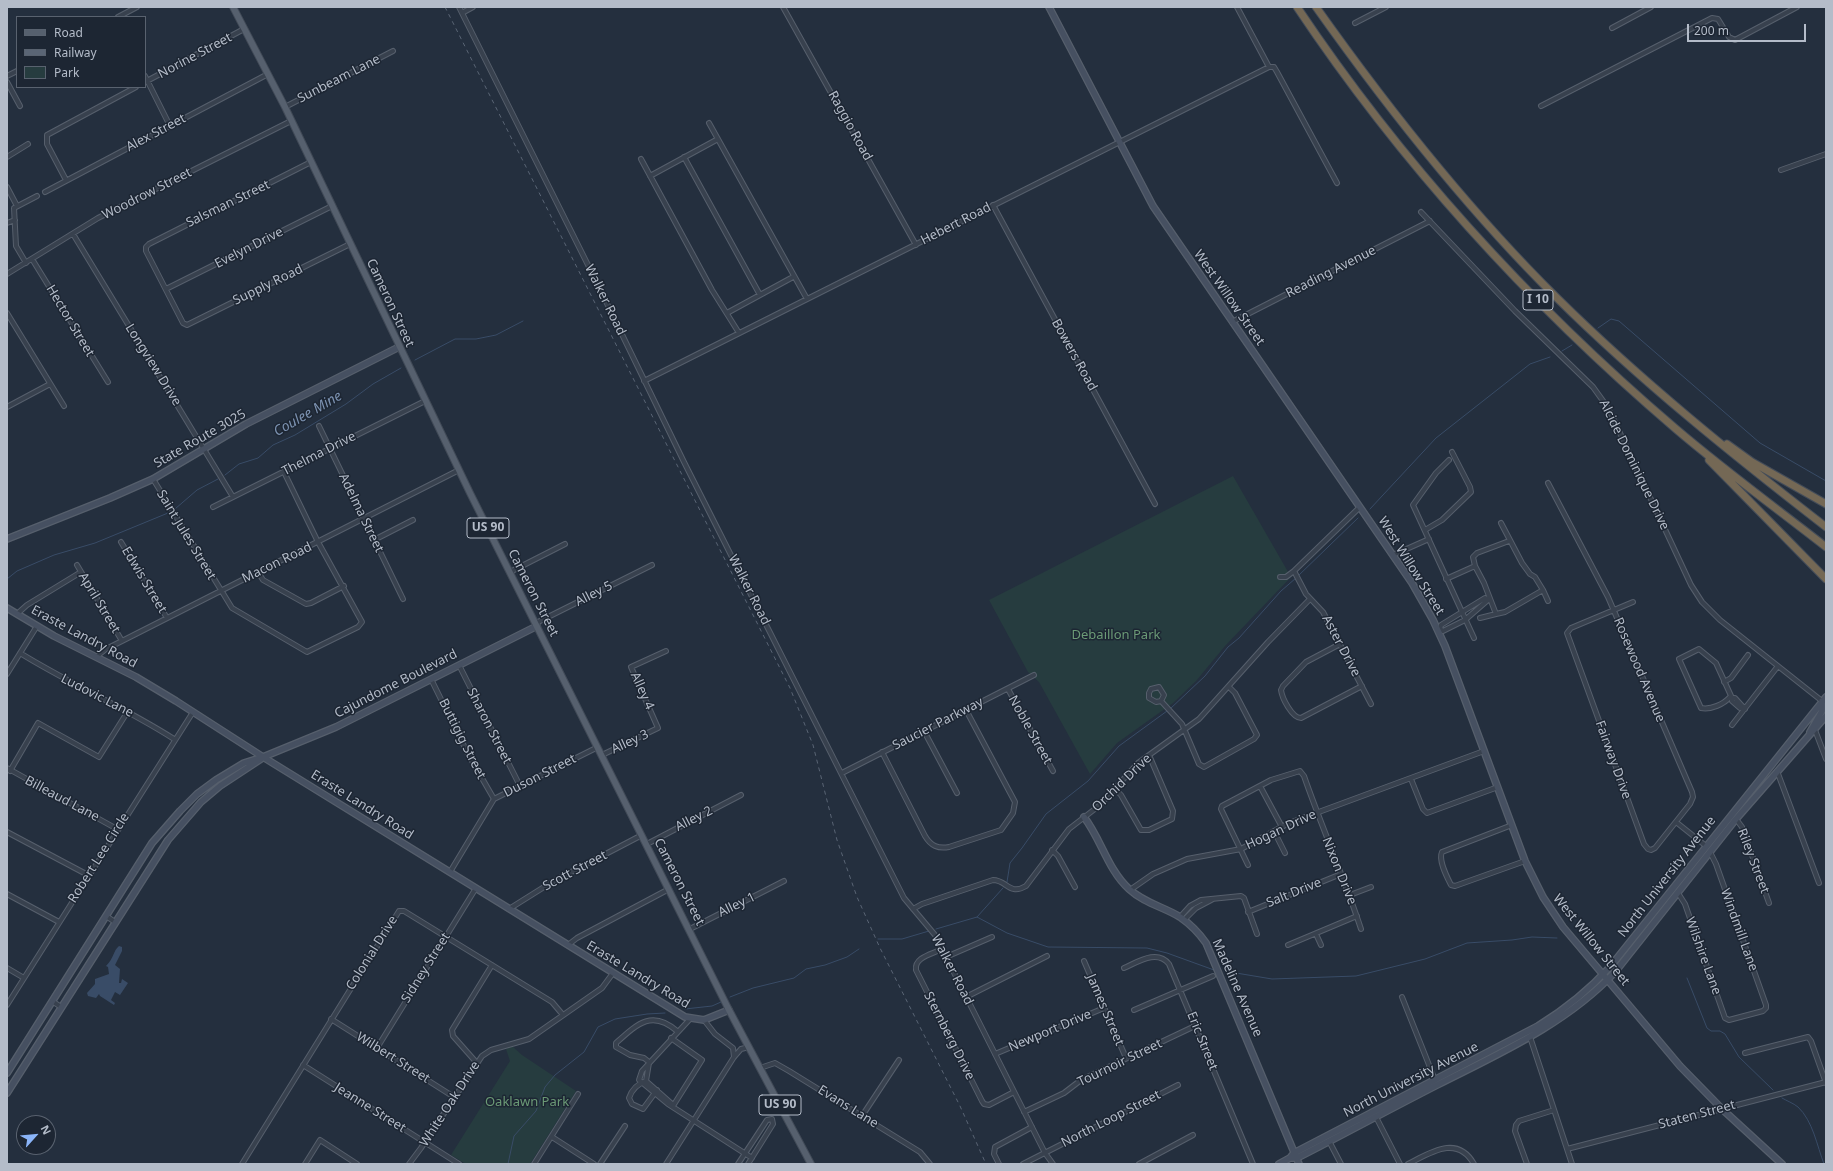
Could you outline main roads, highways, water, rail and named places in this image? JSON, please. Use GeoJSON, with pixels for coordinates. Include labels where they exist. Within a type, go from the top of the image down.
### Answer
{"type":"FeatureCollection","features":[{"type":"Feature","properties":{"kind":"highway","name":"I 10"},"geometry":{"type":"LineString","coordinates":[[1297,7],[1396,142],[1460,217],[1544,307],[1677,430],[1826,547]]}},
{"type":"Feature","properties":{"kind":"highway","name":"I 10"},"geometry":{"type":"LineString","coordinates":[[1316,7],[1394,112],[1464,198],[1556,297],[1591,331],[1731,453],[1826,527]]}},
{"type":"Feature","properties":{"kind":"highway"},"geometry":{"type":"LineString","coordinates":[[1682,411],[1752,462],[1826,504]]}},
{"type":"Feature","properties":{"kind":"highway"},"geometry":{"type":"LineString","coordinates":[[1677,430],[1738,489],[1826,579]]}},
{"type":"Feature","properties":{"kind":"main road","name":"Cameron Street"},"geometry":{"type":"LineString","coordinates":[[232,7],[285,107],[459,470],[670,888],[729,1010],[810,1164]]}},
{"type":"Feature","properties":{"kind":"main road","name":"West Willow Street"},"geometry":{"type":"LineString","coordinates":[[1049,7],[1153,206],[1393,555],[1420,595],[1439,629],[1525,861],[1543,897],[1554,914],[1680,1066],[1722,1109],[1782,1164]]}},
{"type":"Feature","properties":{"kind":"main road","name":"State Route 3025"},"geometry":{"type":"LineString","coordinates":[[7,539],[110,498],[152,479],[269,412],[399,347]]}},
{"type":"Feature","properties":{"kind":"main road","name":"Eraste Landry Road"},"geometry":{"type":"LineString","coordinates":[[7,608],[37,626],[136,677],[509,909],[690,1019],[704,1020],[729,1010]]}},
{"type":"Feature","properties":{"kind":"main road","name":"Cajundome Boulevard"},"geometry":{"type":"LineString","coordinates":[[7,1073],[152,844],[180,810],[197,794],[227,772],[248,761],[263,757],[336,727],[536,624]]}},
{"type":"Feature","properties":{"kind":"main road","name":"North University Avenue"},"geometry":{"type":"LineString","coordinates":[[1279,1164],[1546,1021],[1568,1005],[1603,974],[1824,699]]}},
{"type":"Feature","properties":{"kind":"main road"},"geometry":{"type":"LineString","coordinates":[[1809,736],[1822,711],[1824,699]]}},
{"type":"Feature","properties":{"kind":"main road","name":"North University Avenue"},"geometry":{"type":"LineString","coordinates":[[1296,1155],[1329,1141],[1530,1038],[1570,1012],[1608,980],[1736,819],[1826,716]]}},
{"type":"Feature","properties":{"kind":"main road"},"geometry":{"type":"LineString","coordinates":[[1794,752],[1792,748],[1796,734]]}},
{"type":"Feature","properties":{"kind":"main road","name":"Cajundome Boulevard"},"geometry":{"type":"LineString","coordinates":[[7,1093],[157,855],[191,813],[220,786],[263,757]]}},
{"type":"Feature","properties":{"kind":"main road"},"geometry":{"type":"LineString","coordinates":[[1772,764],[1777,771]]}},
{"type":"Feature","properties":{"kind":"main road","name":"Madeline Avenue"},"geometry":{"type":"LineString","coordinates":[[1084,817],[1117,876],[1130,890],[1146,901],[1182,919],[1202,938],[1212,955],[1300,1164]]}},
{"type":"Feature","properties":{"kind":"main road"},"geometry":{"type":"LineString","coordinates":[[1674,887],[1678,893]]}},
{"type":"Feature","properties":{"kind":"water"},"geometry":{"type":"Polygon","coordinates":[[[119,946],[122,947],[122,951],[115,965],[120,969],[119,983],[121,983],[122,979],[128,983],[120,995],[115,992],[111,1000],[115,1003],[114,1005],[99,994],[96,998],[88,996],[87,993],[95,984],[95,979],[109,974],[108,967],[106,966],[119,946]]]}},
{"type":"Feature","properties":{"kind":"waterway"},"geometry":{"type":"LineString","coordinates":[[1598,328],[1611,319],[1619,321],[1760,443],[1826,481]]}},
{"type":"Feature","properties":{"kind":"waterway","name":"Coulee Mine"},"geometry":{"type":"LineString","coordinates":[[415,360],[455,339],[476,339],[496,335],[523,321]]}},
{"type":"Feature","properties":{"kind":"waterway"},"geometry":{"type":"LineString","coordinates":[[1562,351],[1572,345]]}},
{"type":"Feature","properties":{"kind":"waterway"},"geometry":{"type":"LineString","coordinates":[[1370,509],[1436,438],[1530,364],[1550,357]]}},
{"type":"Feature","properties":{"kind":"waterway","name":"Coulee Mine"},"geometry":{"type":"LineString","coordinates":[[225,475],[239,464],[258,458],[273,445],[295,435],[346,404],[373,384],[401,368]]}},
{"type":"Feature","properties":{"kind":"waterway","name":"Coulee Mine"},"geometry":{"type":"LineString","coordinates":[[175,509],[197,490],[218,479]]}},
{"type":"Feature","properties":{"kind":"waterway","name":"Coulee Mine"},"geometry":{"type":"LineString","coordinates":[[7,579],[17,571],[54,555],[95,543],[168,513]]}},
{"type":"Feature","properties":{"kind":"waterway"},"geometry":{"type":"LineString","coordinates":[[1298,576],[1358,518]]}},
{"type":"Feature","properties":{"kind":"waterway"},"geometry":{"type":"LineString","coordinates":[[1170,709],[1205,676],[1228,647],[1239,638],[1281,591],[1296,578]]}},
{"type":"Feature","properties":{"kind":"waterway"},"geometry":{"type":"LineString","coordinates":[[1007,882],[1010,863],[1046,814],[1088,781],[1119,746],[1167,711]]}},
{"type":"Feature","properties":{"kind":"waterway"},"geometry":{"type":"LineString","coordinates":[[977,917],[1003,888]]}},
{"type":"Feature","properties":{"kind":"waterway"},"geometry":{"type":"LineString","coordinates":[[936,929],[977,917],[1007,933],[1048,947],[1147,948],[1167,953],[1214,970]]}},
{"type":"Feature","properties":{"kind":"waterway"},"geometry":{"type":"LineString","coordinates":[[878,939],[902,939],[929,931]]}},
{"type":"Feature","properties":{"kind":"waterway"},"geometry":{"type":"LineString","coordinates":[[1224,971],[1272,979],[1356,976],[1425,959],[1467,943],[1532,937],[1557,938]]}},
{"type":"Feature","properties":{"kind":"waterway"},"geometry":{"type":"LineString","coordinates":[[730,997],[753,988],[794,978],[806,969],[825,965],[847,957],[859,949]]}},
{"type":"Feature","properties":{"kind":"waterway"},"geometry":{"type":"LineString","coordinates":[[1687,978],[1707,1028],[1711,1031],[1720,1031],[1725,1034],[1739,1057],[1773,1090]]}},
{"type":"Feature","properties":{"kind":"waterway"},"geometry":{"type":"LineString","coordinates":[[685,1009],[712,1006],[721,1002]]}},
{"type":"Feature","properties":{"kind":"waterway"},"geometry":{"type":"LineString","coordinates":[[508,1164],[514,1136],[536,1111],[545,1087],[555,1075],[584,1052],[598,1027],[615,1019],[665,1013]]}},
{"type":"Feature","properties":{"kind":"waterway"},"geometry":{"type":"LineString","coordinates":[[1782,1098],[1798,1107],[1807,1119],[1811,1126],[1824,1164]]}},
{"type":"Feature","properties":{"kind":"railway"},"geometry":{"type":"LineString","coordinates":[[445,7],[790,688],[813,745],[837,840],[857,897],[880,948],[960,1106],[986,1164]]}},
{"type":"Feature","properties":{"kind":"park label","name":"Debaillon Park"},"geometry":{"type":"Point","coordinates":[1116,635]}},
{"type":"Feature","properties":{"kind":"park label","name":"Oaklawn Park"},"geometry":{"type":"Point","coordinates":[527,1102]}}]}
